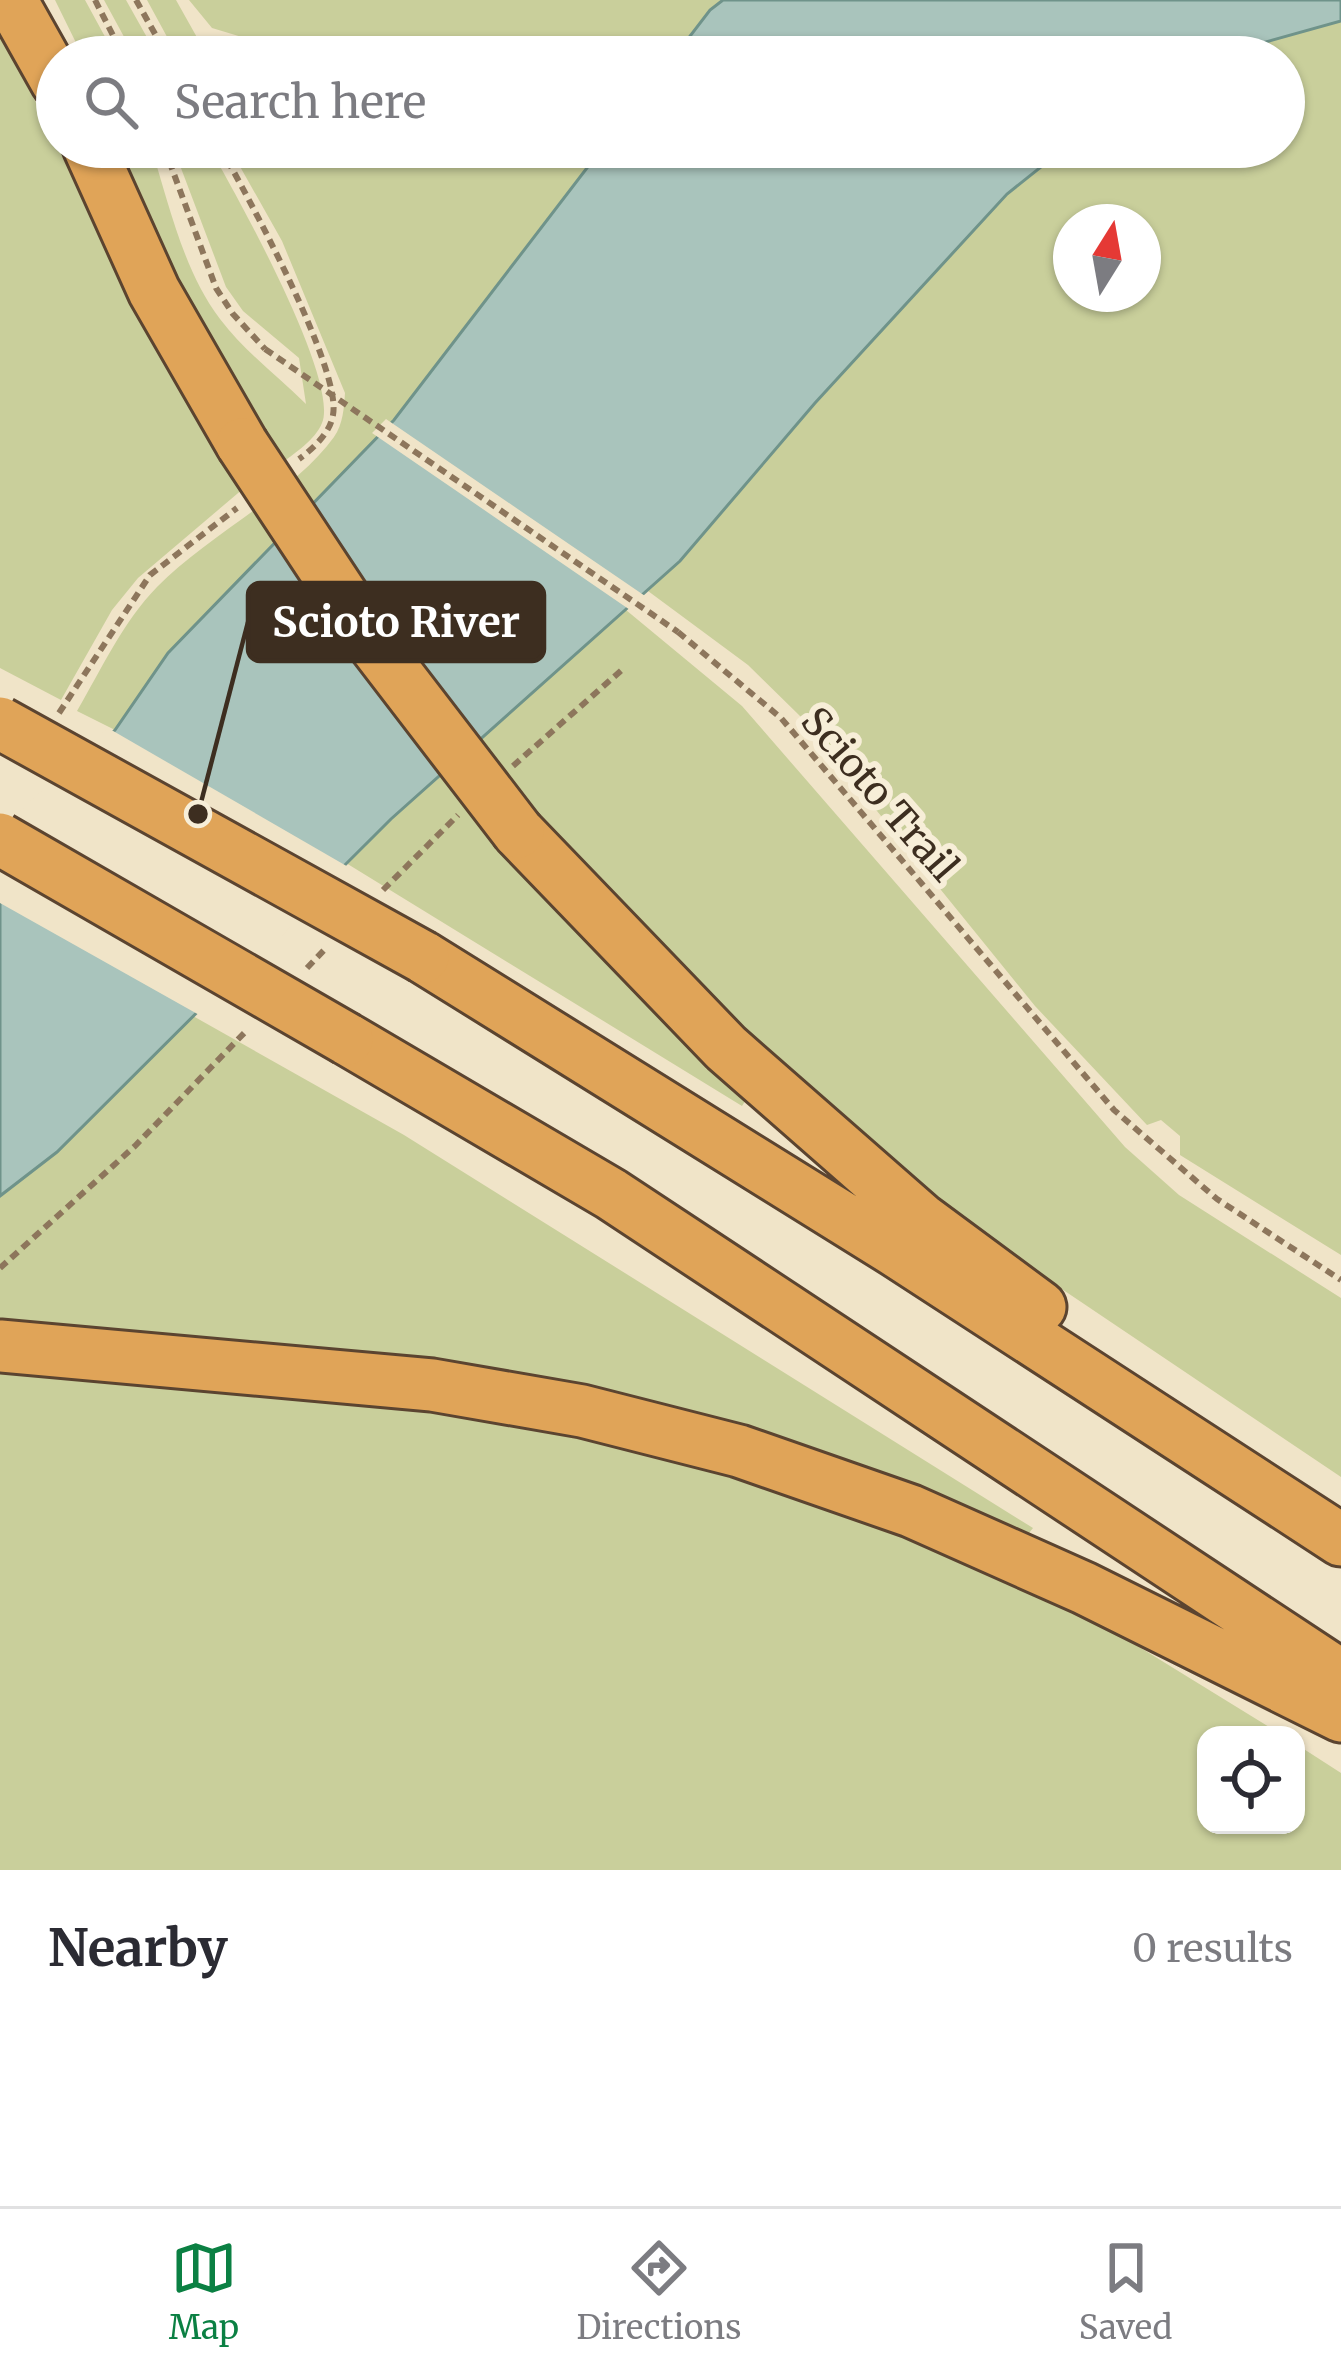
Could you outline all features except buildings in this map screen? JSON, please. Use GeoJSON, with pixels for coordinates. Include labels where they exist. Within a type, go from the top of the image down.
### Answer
{"type":"FeatureCollection","features":[{"type":"Feature","properties":{"kind":"highway"},"geometry":{"type":"LineString","coordinates":[[11,0],[36,45]]}},
{"type":"Feature","properties":{"kind":"highway"},"geometry":{"type":"LineString","coordinates":[[98,168],[154,291],[242,444],[376,647],[518,832],[726,1048],[921,1219],[1341,1527]]}},
{"type":"Feature","properties":{"kind":"highway"},"geometry":{"type":"LineString","coordinates":[[0,724],[424,957],[896,1251],[1341,1540]]}},
{"type":"Feature","properties":{"kind":"highway"},"geometry":{"type":"LineString","coordinates":[[0,839],[611,1194],[1341,1676]]}},
{"type":"Feature","properties":{"kind":"highway"},"geometry":{"type":"LineString","coordinates":[[10,1347],[432,1385],[582,1411],[739,1451],[911,1511],[1084,1588],[1341,1716]]}},
{"type":"Feature","properties":{"kind":"path"},"geometry":{"type":"LineString","coordinates":[[95,0],[113,36]]}},
{"type":"Feature","properties":{"kind":"path"},"geometry":{"type":"LineString","coordinates":[[136,0],[156,36]]}},
{"type":"Feature","properties":{"kind":"path","name":"Scioto Trail"},"geometry":{"type":"LineString","coordinates":[[172,168],[216,288],[232,314],[266,349],[678,632],[781,718],[1114,1110],[1217,1199],[1341,1280]]}},
{"type":"Feature","properties":{"kind":"path"},"geometry":{"type":"LineString","coordinates":[[232,168],[260,216],[328,371],[333,415],[317,446],[299,460]]}},
{"type":"Feature","properties":{"kind":"path"},"geometry":{"type":"LineString","coordinates":[[55,720],[149,575],[243,503]]}},
{"type":"Feature","properties":{"kind":"path"},"geometry":{"type":"LineString","coordinates":[[508,770],[624,668]]}},
{"type":"Feature","properties":{"kind":"path"},"geometry":{"type":"LineString","coordinates":[[378,895],[459,814]]}},
{"type":"Feature","properties":{"kind":"path"},"geometry":{"type":"LineString","coordinates":[[297,979],[329,945]]}},
{"type":"Feature","properties":{"kind":"path"},"geometry":{"type":"LineString","coordinates":[[0,1268],[135,1146],[248,1029]]}},
{"type":"Feature","properties":{"kind":"green space"},"geometry":{"type":"Polygon","coordinates":[[[55,0],[85,0],[105,36],[73,36],[55,0]]]}},
{"type":"Feature","properties":{"kind":"green space"},"geometry":{"type":"Polygon","coordinates":[[[104,0],[126,0],[146,36],[124,36],[104,0]]]}},
{"type":"Feature","properties":{"kind":"green space"},"geometry":{"type":"Polygon","coordinates":[[[147,0],[176,0],[196,36],[167,36],[147,0]]]}},
{"type":"Feature","properties":{"kind":"green space"},"geometry":{"type":"Polygon","coordinates":[[[189,0],[723,0],[690,36],[238,36],[212,28],[189,0]]]}},
{"type":"Feature","properties":{"kind":"green space"},"geometry":{"type":"Polygon","coordinates":[[[1341,21],[1341,1255],[1180,1155],[1180,1136],[1161,1120],[1147,1125],[1035,1006],[800,716],[748,665],[648,591],[680,561],[815,403],[1007,194],[1040,168],[1305,168],[1305,36],[1287,36],[1341,21]]]}},
{"type":"Feature","properties":{"kind":"green space"},"geometry":{"type":"Polygon","coordinates":[[[0,36],[36,103],[36,168],[71,168],[244,488],[138,578],[112,610],[61,700],[0,668],[0,36]]]}},
{"type":"Feature","properties":{"kind":"green space"},"geometry":{"type":"Polygon","coordinates":[[[126,168],[157,168],[178,236],[207,300],[239,342],[306,404],[299,358],[243,311],[226,287],[181,168],[221,168],[240,203],[301,329],[323,401],[319,429],[282,463],[190,310],[126,168]]]}},
{"type":"Feature","properties":{"kind":"green space"},"geometry":{"type":"Polygon","coordinates":[[[241,168],[587,168],[394,420],[168,653],[115,730],[77,711],[134,615],[177,568],[296,477],[339,427],[345,393],[282,241],[241,168]]]}},
{"type":"Feature","properties":{"kind":"green space"},"geometry":{"type":"Polygon","coordinates":[[[626,610],[742,706],[1125,1147],[1179,1195],[1341,1298],[1341,1477],[1041,1275],[801,1087],[749,1095],[742,1106],[346,863],[626,610]]]}},
{"type":"Feature","properties":{"kind":"green space"},"geometry":{"type":"Polygon","coordinates":[[[193,1016],[404,1135],[1033,1528],[1021,1543],[922,1499],[0,1325],[0,1196],[57,1152],[193,1016]]]}},
{"type":"Feature","properties":{"kind":"green space"},"geometry":{"type":"Polygon","coordinates":[[[0,1368],[273,1389],[524,1421],[717,1467],[856,1515],[994,1573],[1110,1629],[1267,1726],[1197,1726],[1197,1834],[1305,1834],[1305,1750],[1341,1773],[1341,1870],[0,1870],[0,1368]]]}},
{"type":"Feature","properties":{"kind":"water"},"geometry":{"type":"Polygon","coordinates":[[[723,0],[1341,0],[1341,21],[1287,36],[690,36],[723,0]]]}},
{"type":"Feature","properties":{"kind":"water"},"geometry":{"type":"Polygon","coordinates":[[[587,168],[1040,168],[1007,194],[815,403],[680,561],[391,819],[57,1152],[0,1196],[0,839],[115,730],[168,653],[394,420],[587,168]]]}},
{"type":"Feature","properties":{"kind":"pier"},"geometry":{"type":"Polygon","coordinates":[[[386,419],[648,598],[633,612],[372,433],[386,419]]]}},
{"type":"Feature","properties":{"kind":"pier"},"geometry":{"type":"Polygon","coordinates":[[[108,728],[350,868],[201,1016],[0,903],[0,830],[108,728]]]}},
{"type":"Feature","properties":{"kind":"place","name":"Scioto River"},"geometry":{"type":"Point","coordinates":[198,814]}}]}
